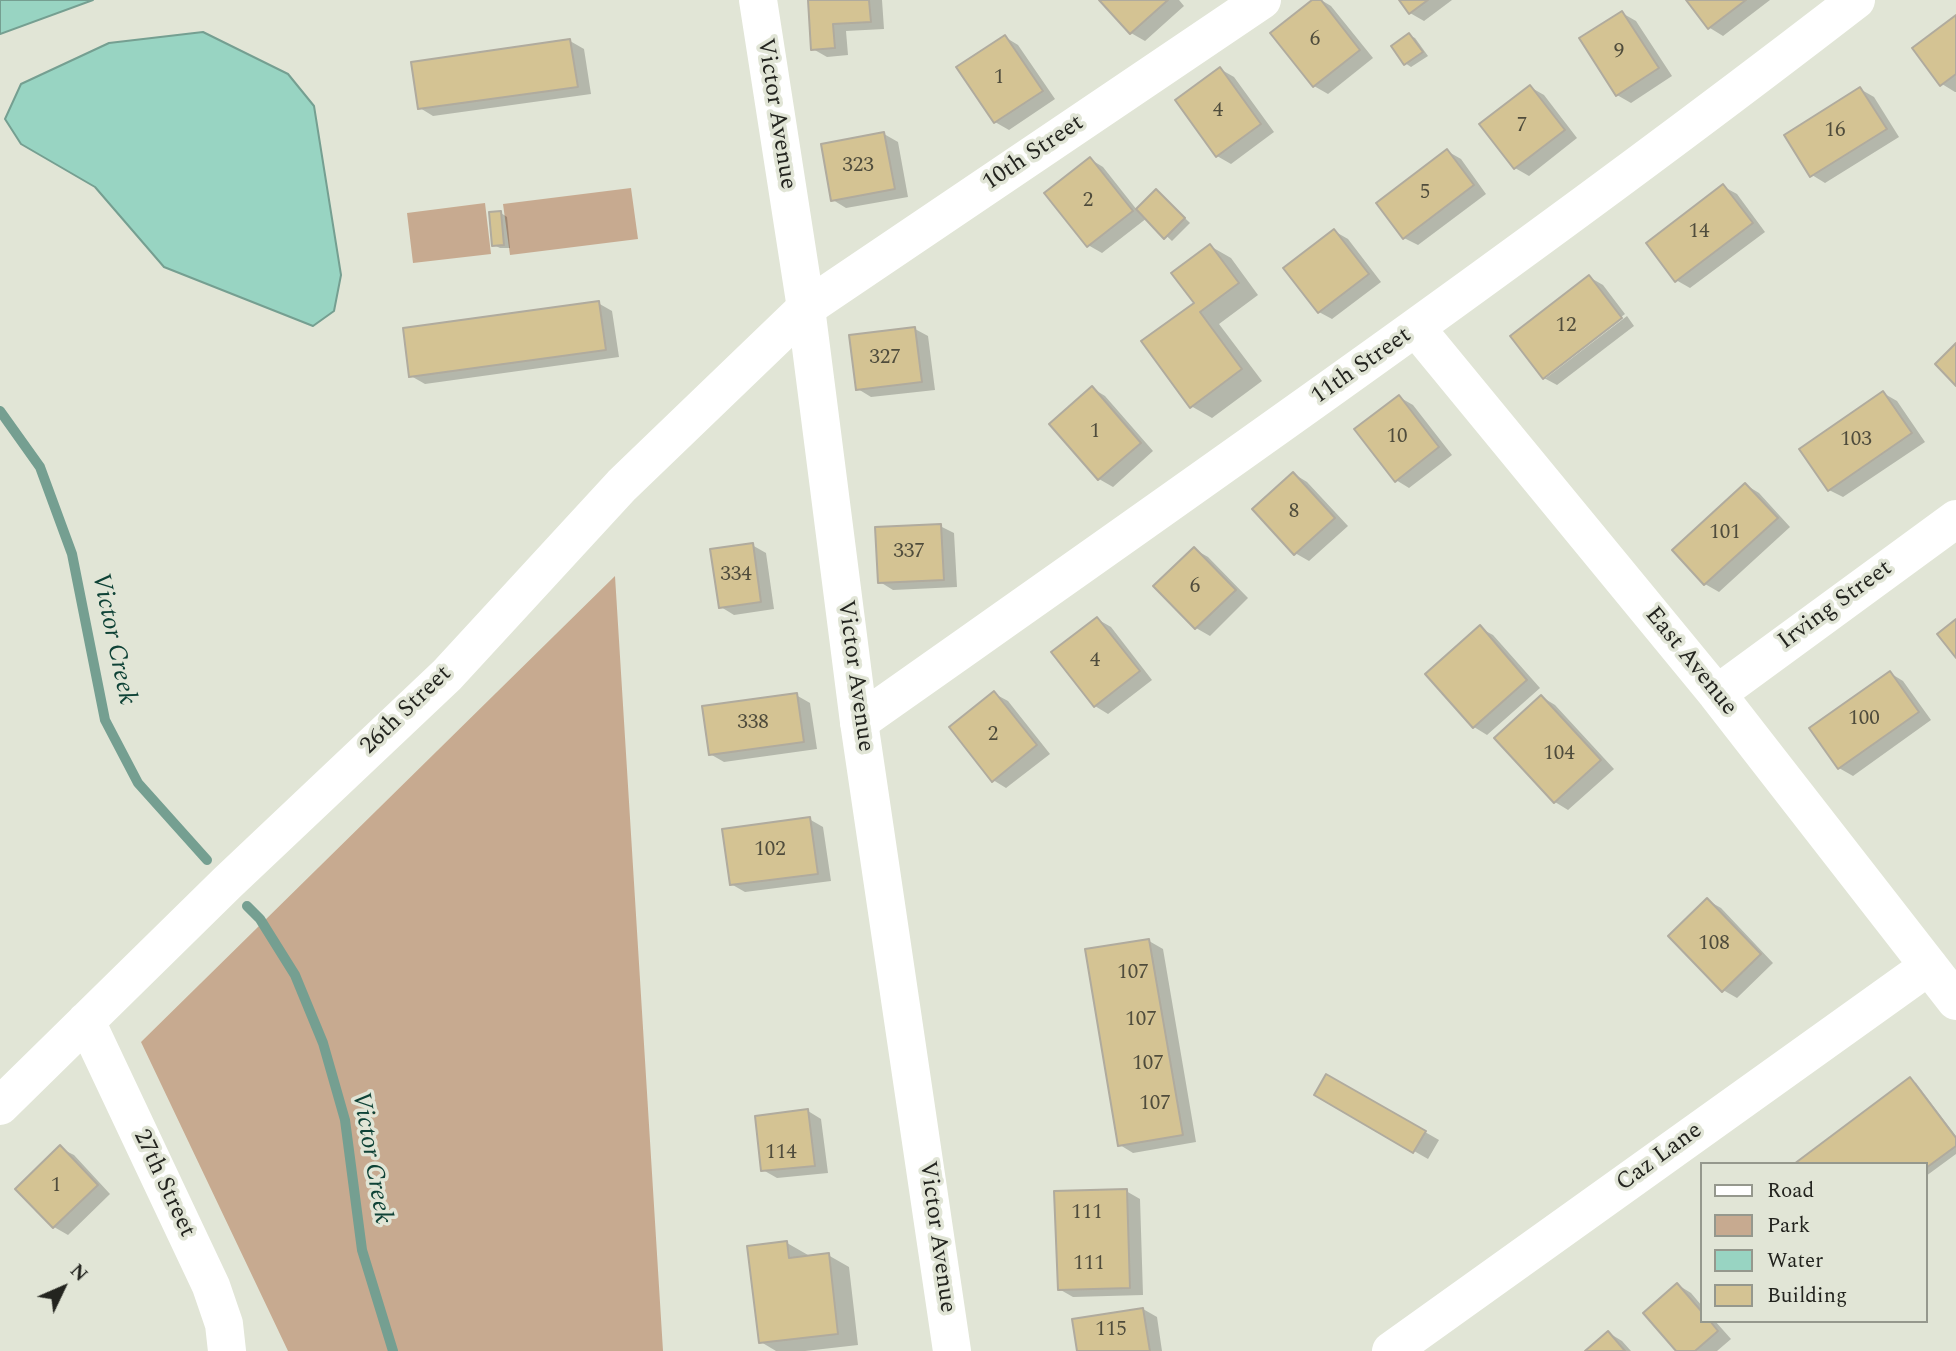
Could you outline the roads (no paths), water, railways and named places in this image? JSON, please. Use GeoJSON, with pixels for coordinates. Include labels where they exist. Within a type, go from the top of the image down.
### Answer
{"type":"FeatureCollection","features":[{"type":"Feature","properties":{"kind":"street","name":"Victor Avenue"},"geometry":{"type":"LineString","coordinates":[[758,0],[806,308],[859,722],[952,1351]]}},
{"type":"Feature","properties":{"kind":"street","name":"10th Street"},"geometry":{"type":"LineString","coordinates":[[806,308],[1262,0]]}},
{"type":"Feature","properties":{"kind":"street","name":"11th Street"},"geometry":{"type":"LineString","coordinates":[[859,722],[1416,328],[1701,120],[1856,0]]}},
{"type":"Feature","properties":{"kind":"street","name":"26th Street"},"geometry":{"type":"LineString","coordinates":[[0,1107],[265,846],[447,675],[622,485],[806,308]]}},
{"type":"Feature","properties":{"kind":"street","name":"East Avenue"},"geometry":{"type":"LineString","coordinates":[[1416,328],[1717,694],[1956,1001]]}},
{"type":"Feature","properties":{"kind":"street","name":"Irving Street"},"geometry":{"type":"LineString","coordinates":[[1717,694],[1956,519]]}},
{"type":"Feature","properties":{"kind":"street","name":"Caz Lane"},"geometry":{"type":"LineString","coordinates":[[1391,1351],[1929,966]]}},
{"type":"Feature","properties":{"kind":"street","name":"27th Street"},"geometry":{"type":"LineString","coordinates":[[86,1021],[211,1286],[224,1324],[227,1351]]}},
{"type":"Feature","properties":{"kind":"water"},"geometry":{"type":"Polygon","coordinates":[[[0,0],[93,0],[0,34],[0,0]]]}},
{"type":"Feature","properties":{"kind":"water"},"geometry":{"type":"Polygon","coordinates":[[[203,32],[288,74],[314,106],[341,275],[334,311],[313,326],[164,267],[95,187],[21,144],[5,119],[21,84],[109,43],[203,32]]]}},
{"type":"Feature","properties":{"kind":"waterway","name":"Victor Creek"},"geometry":{"type":"LineString","coordinates":[[0,411],[40,467],[72,554],[105,720],[138,783],[207,860]]}},
{"type":"Feature","properties":{"kind":"waterway","name":"Victor Creek"},"geometry":{"type":"LineString","coordinates":[[247,906],[260,919],[295,975],[323,1043],[345,1120],[362,1250],[393,1351]]}}]}
